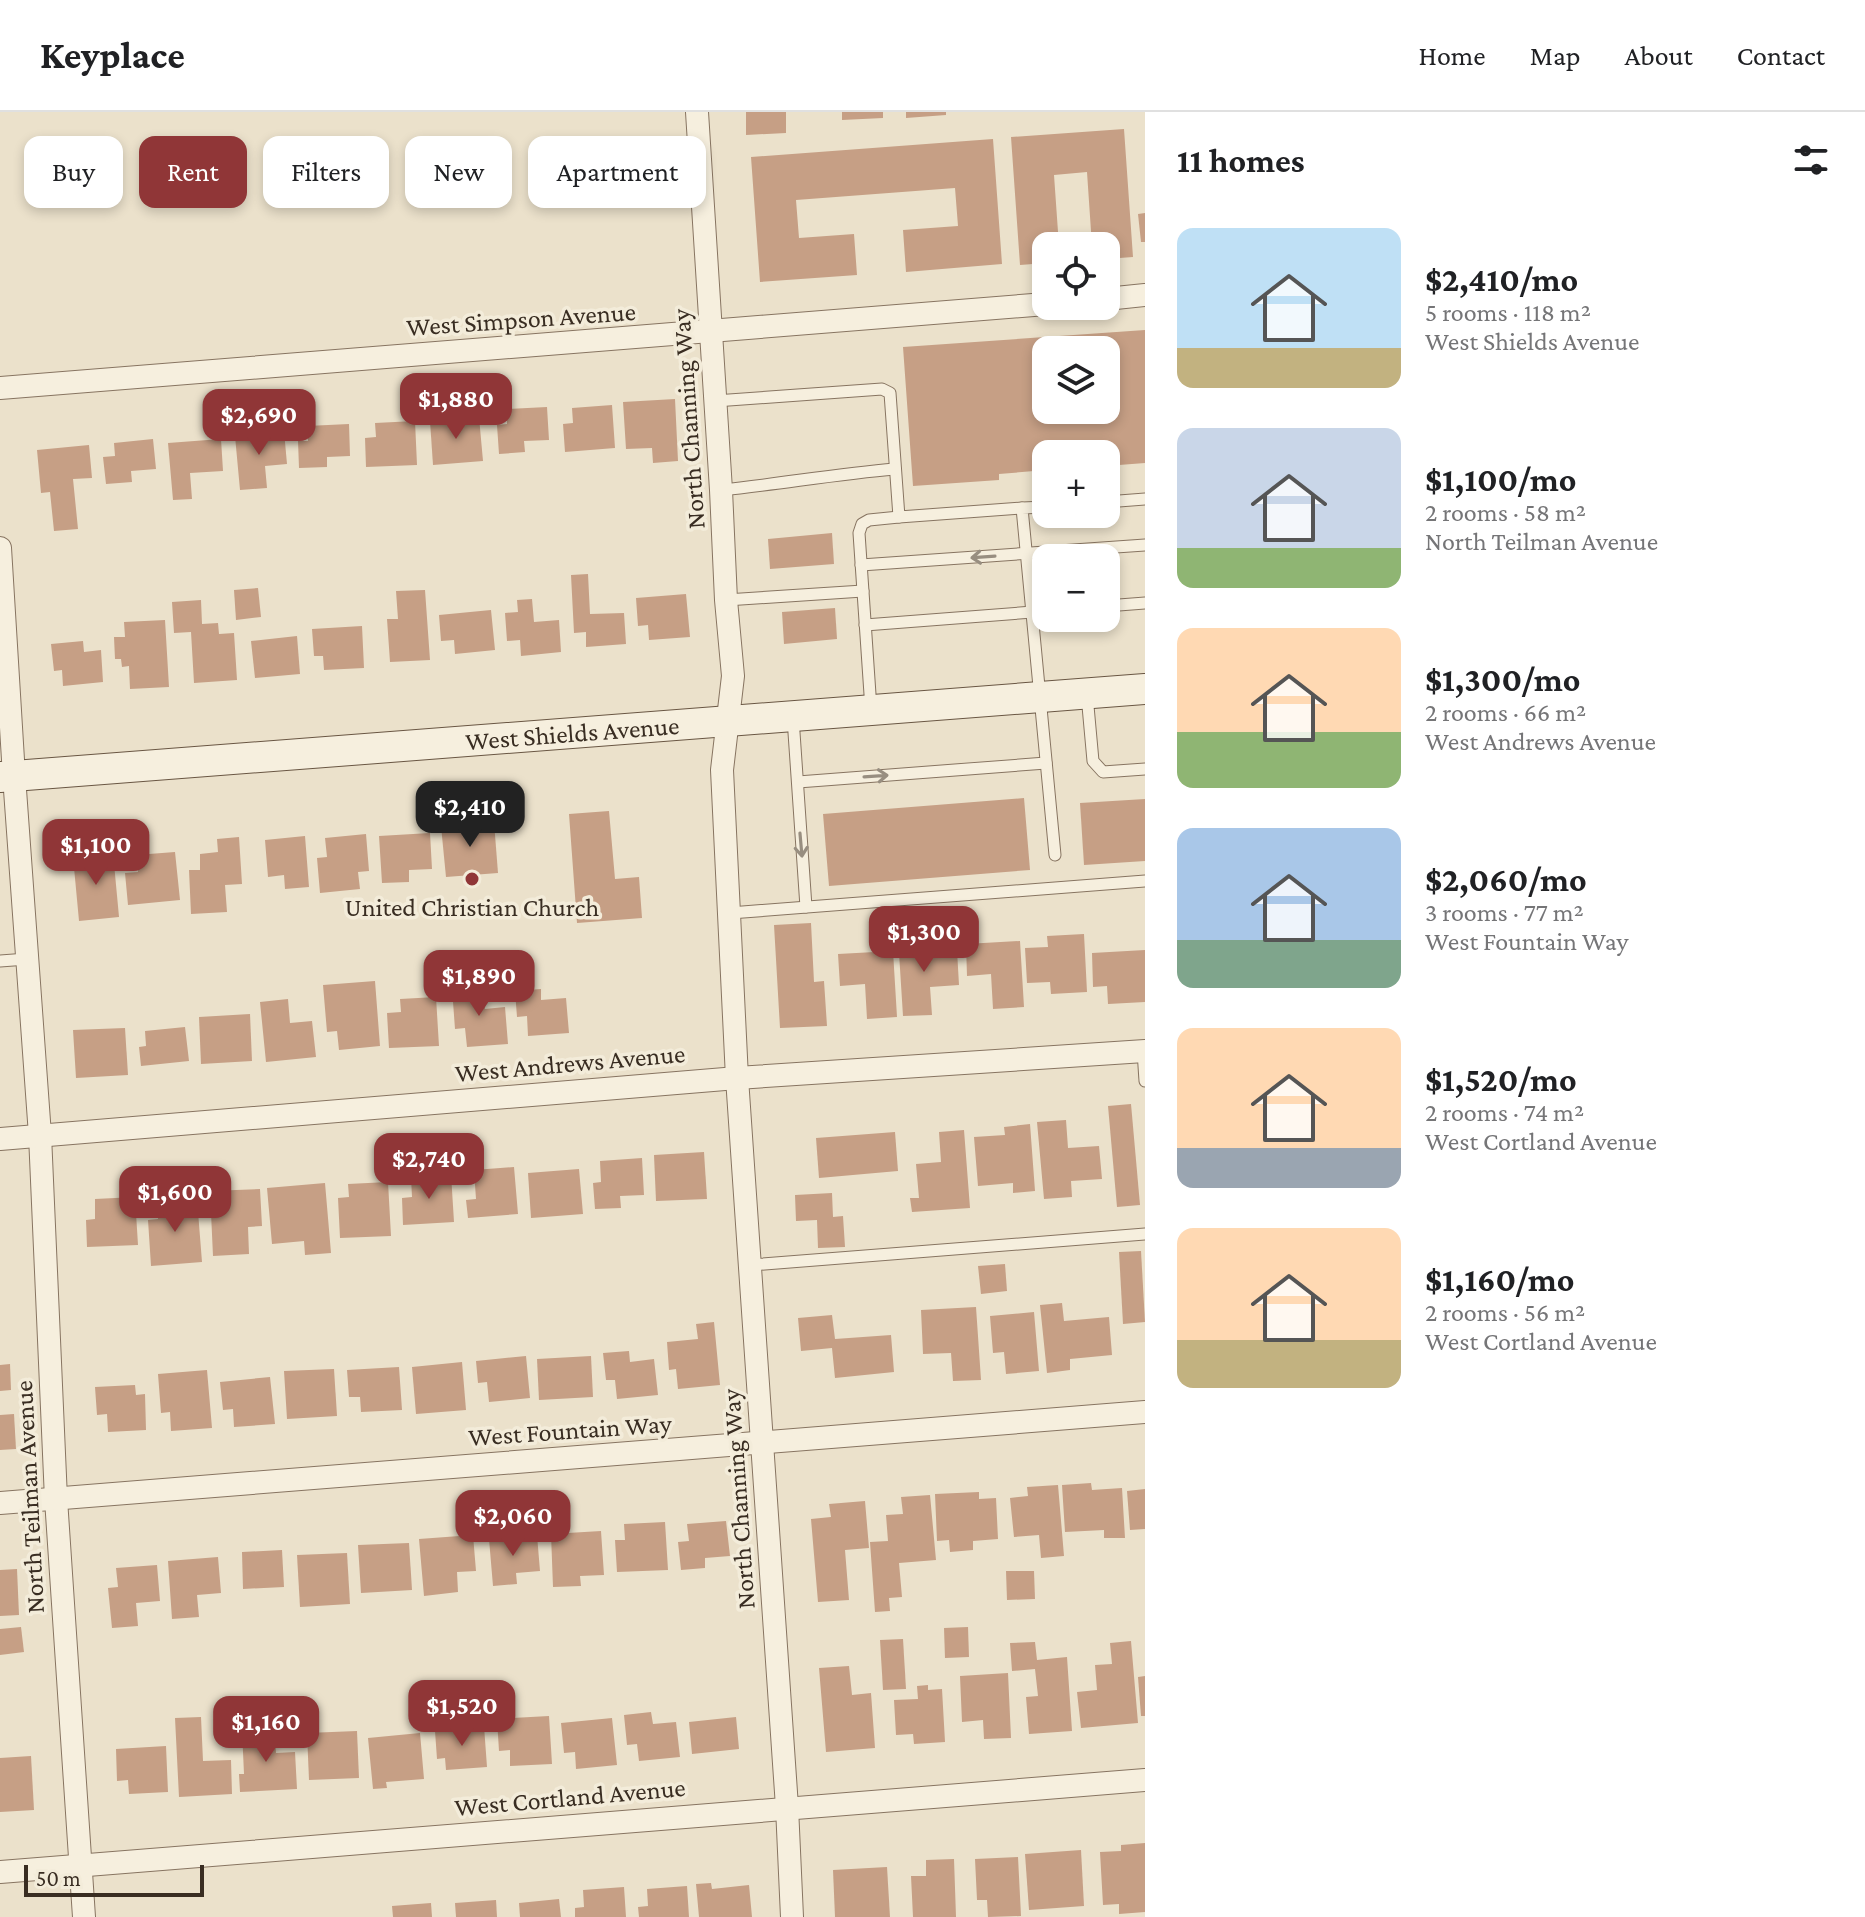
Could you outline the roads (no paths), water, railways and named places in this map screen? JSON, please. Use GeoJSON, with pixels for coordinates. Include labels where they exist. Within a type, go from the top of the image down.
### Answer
{"type":"FeatureCollection","features":[{"type":"Feature","properties":{"kind":"main road","name":"West Shields Avenue"},"geometry":{"type":"LineString","coordinates":[[7,777],[1145,689]]}},
{"type":"Feature","properties":{"kind":"street","name":"North Channing Way"},"geometry":{"type":"LineString","coordinates":[[697,112],[733,676],[722,770],[737,1078],[792,1917]]}},
{"type":"Feature","properties":{"kind":"street"},"geometry":{"type":"LineString","coordinates":[[1120,298],[1145,295]]}},
{"type":"Feature","properties":{"kind":"street","name":"West Simpson Avenue"},"geometry":{"type":"LineString","coordinates":[[0,388],[1032,305]]}},
{"type":"Feature","properties":{"kind":"street","name":"North Teilman Avenue"},"geometry":{"type":"LineString","coordinates":[[0,548],[7,777],[27,959],[40,1135],[56,1499],[84,1917]]}},
{"type":"Feature","properties":{"kind":"street","name":"West Andrews Avenue"},"geometry":{"type":"LineString","coordinates":[[0,1139],[737,1078],[1144,1051]]}},
{"type":"Feature","properties":{"kind":"street","name":"West Fountain Way"},"geometry":{"type":"LineString","coordinates":[[0,1503],[1145,1412]]}},
{"type":"Feature","properties":{"kind":"street","name":"West Cortland Avenue"},"geometry":{"type":"LineString","coordinates":[[0,1872],[1145,1780]]}},
{"type":"Feature","properties":{"kind":"lane"},"geometry":{"type":"LineString","coordinates":[[715,401],[882,389],[890,393],[899,517]]}},
{"type":"Feature","properties":{"kind":"lane"},"geometry":{"type":"LineString","coordinates":[[721,490],[792,483],[825,475],[895,469]]}},
{"type":"Feature","properties":{"kind":"lane"},"geometry":{"type":"LineString","coordinates":[[1120,501],[1145,499]]}},
{"type":"Feature","properties":{"kind":"lane"},"geometry":{"type":"LineString","coordinates":[[865,625],[1032,612],[1022,508]]}},
{"type":"Feature","properties":{"kind":"lane"},"geometry":{"type":"LineString","coordinates":[[871,711],[859,533],[862,524],[869,520],[899,517],[1032,508]]}},
{"type":"Feature","properties":{"kind":"lane"},"geometry":{"type":"LineString","coordinates":[[861,565],[1145,545]]}},
{"type":"Feature","properties":{"kind":"lane"},"geometry":{"type":"LineString","coordinates":[[726,600],[863,591]]}},
{"type":"Feature","properties":{"kind":"lane"},"geometry":{"type":"LineString","coordinates":[[1120,605],[1145,603]]}},
{"type":"Feature","properties":{"kind":"lane"},"geometry":{"type":"LineString","coordinates":[[1034,632],[1055,855]]}},
{"type":"Feature","properties":{"kind":"lane"},"geometry":{"type":"LineString","coordinates":[[1087,694],[1093,761],[1103,772],[1145,769]]}},
{"type":"Feature","properties":{"kind":"lane"},"geometry":{"type":"LineString","coordinates":[[793,718],[806,907]]}},
{"type":"Feature","properties":{"kind":"lane"},"geometry":{"type":"LineString","coordinates":[[798,782],[1046,763]]}},
{"type":"Feature","properties":{"kind":"lane"},"geometry":{"type":"LineString","coordinates":[[730,913],[1145,881]]}},
{"type":"Feature","properties":{"kind":"lane"},"geometry":{"type":"LineString","coordinates":[[0,961],[27,959]]}},
{"type":"Feature","properties":{"kind":"lane"},"geometry":{"type":"LineString","coordinates":[[1144,1051],[1145,1081]]}},
{"type":"Feature","properties":{"kind":"lane"},"geometry":{"type":"LineString","coordinates":[[751,1265],[1145,1234]]}},
{"type":"Feature","properties":{"kind":"place","name":"United Christian Church"},"geometry":{"type":"Point","coordinates":[472,879]}}]}
